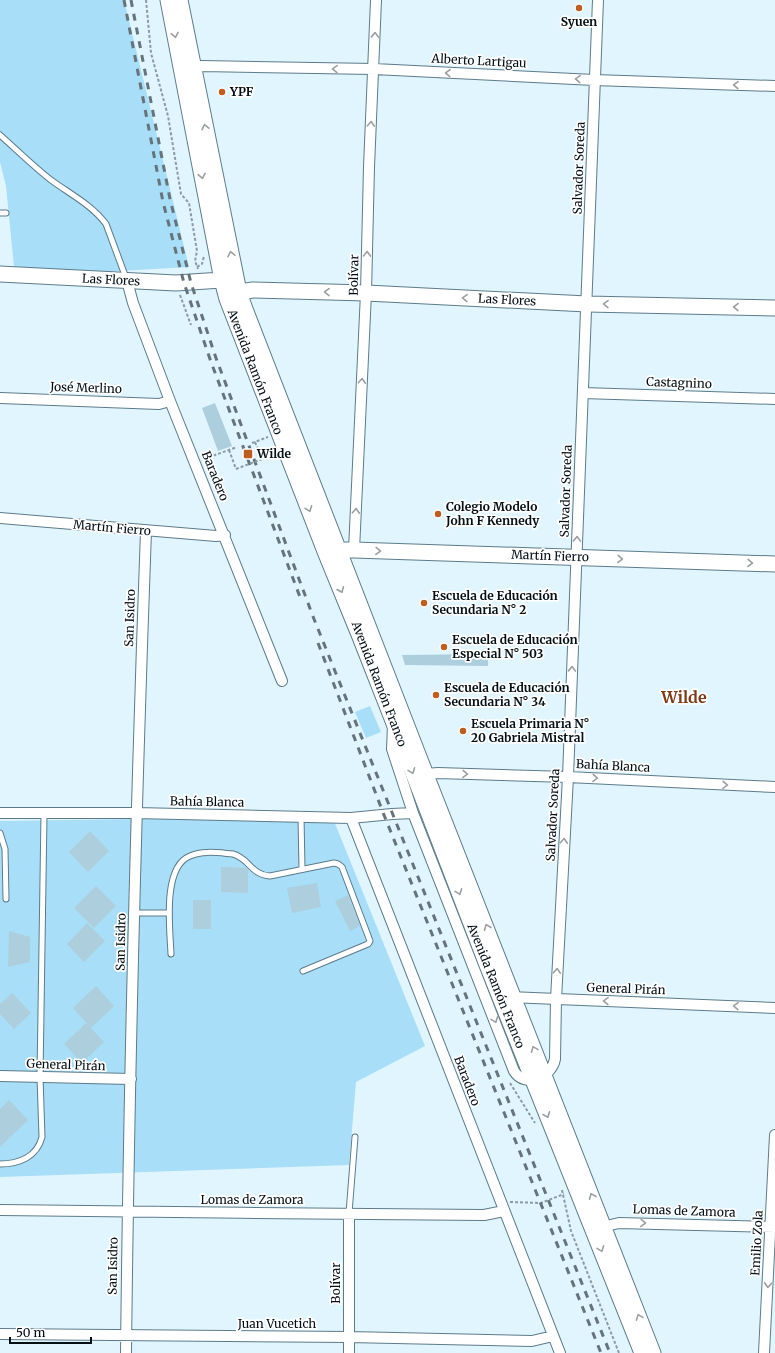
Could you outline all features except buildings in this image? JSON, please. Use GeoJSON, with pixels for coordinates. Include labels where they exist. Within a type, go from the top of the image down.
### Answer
{"type":"FeatureCollection","features":[{"type":"Feature","properties":{"kind":"main road","name":"Avenida Ramón Franco"},"geometry":{"type":"LineString","coordinates":[[168,0],[187,68],[239,292],[245,310],[332,552],[360,637],[393,721],[507,997]]}},
{"type":"Feature","properties":{"kind":"main road","name":"Avenida Ramón Franco"},"geometry":{"type":"LineString","coordinates":[[180,0],[187,68],[222,280],[232,312],[426,774],[538,1078],[599,1228],[653,1353]]}},
{"type":"Feature","properties":{"kind":"main road","name":"Las Flores"},"geometry":{"type":"LineString","coordinates":[[0,274],[176,283],[222,280]]}},
{"type":"Feature","properties":{"kind":"main road","name":"Las Flores"},"geometry":{"type":"LineString","coordinates":[[239,292],[253,290],[366,293],[588,304],[775,308]]}},
{"type":"Feature","properties":{"kind":"main road","name":"Martín Fierro"},"geometry":{"type":"LineString","coordinates":[[332,552],[354,550],[775,564]]}},
{"type":"Feature","properties":{"kind":"main road","name":"Avenida Ramón Franco"},"geometry":{"type":"LineString","coordinates":[[599,1228],[642,1353]]}},
{"type":"Feature","properties":{"kind":"street","name":"Bolívar"},"geometry":{"type":"LineString","coordinates":[[354,550],[366,293],[369,167],[376,0]]}},
{"type":"Feature","properties":{"kind":"street","name":"Salvador Soreda"},"geometry":{"type":"LineString","coordinates":[[538,1078],[554,1066],[555,1059],[556,999],[568,777],[576,557],[588,304],[594,80],[598,0]]}},
{"type":"Feature","properties":{"kind":"street","name":"Alberto Lartigau"},"geometry":{"type":"LineString","coordinates":[[187,68],[210,66],[374,69],[594,80],[775,86]]}},
{"type":"Feature","properties":{"kind":"street","name":"Baradero"},"geometry":{"type":"LineString","coordinates":[[127,281],[133,303],[170,401],[225,535],[282,681]]}},
{"type":"Feature","properties":{"kind":"street","name":"Castagnino"},"geometry":{"type":"LineString","coordinates":[[583,393],[775,399]]}},
{"type":"Feature","properties":{"kind":"street","name":"José Merlino"},"geometry":{"type":"LineString","coordinates":[[0,398],[159,404],[170,401]]}},
{"type":"Feature","properties":{"kind":"street","name":"Martín Fierro"},"geometry":{"type":"LineString","coordinates":[[0,518],[146,531],[216,536],[225,535]]}},
{"type":"Feature","properties":{"kind":"street","name":"San Isidro"},"geometry":{"type":"LineString","coordinates":[[126,1353],[127,1213],[136,813],[146,531]]}},
{"type":"Feature","properties":{"kind":"street"},"geometry":{"type":"LineString","coordinates":[[393,721],[392,749],[413,813],[514,1071],[521,1079],[538,1078]]}},
{"type":"Feature","properties":{"kind":"street","name":"Bahía Blanca"},"geometry":{"type":"LineString","coordinates":[[426,774],[438,773],[568,777],[775,787]]}},
{"type":"Feature","properties":{"kind":"street","name":"Bahía Blanca"},"geometry":{"type":"LineString","coordinates":[[0,813],[136,813],[350,818],[413,813]]}},
{"type":"Feature","properties":{"kind":"street","name":"Baradero"},"geometry":{"type":"LineString","coordinates":[[350,818],[560,1353]]}},
{"type":"Feature","properties":{"kind":"street"},"geometry":{"type":"LineString","coordinates":[[481,984],[488,990],[507,997]]}},
{"type":"Feature","properties":{"kind":"street","name":"General Pirán"},"geometry":{"type":"LineString","coordinates":[[507,997],[775,1008]]}},
{"type":"Feature","properties":{"kind":"street","name":"General Pirán"},"geometry":{"type":"LineString","coordinates":[[0,1076],[131,1079]]}},
{"type":"Feature","properties":{"kind":"street","name":"Emilio Zola"},"geometry":{"type":"LineString","coordinates":[[764,1353],[773,1227],[775,1135]]}},
{"type":"Feature","properties":{"kind":"street","name":"Lomas de Zamora"},"geometry":{"type":"LineString","coordinates":[[0,1210],[127,1213],[349,1213],[484,1215],[502,1206]]}},
{"type":"Feature","properties":{"kind":"street","name":"Bolívar"},"geometry":{"type":"LineString","coordinates":[[349,1213],[349,1353]]}},
{"type":"Feature","properties":{"kind":"street","name":"Lomas de Zamora"},"geometry":{"type":"LineString","coordinates":[[599,1228],[619,1223],[773,1227]]}},
{"type":"Feature","properties":{"kind":"street","name":"Juan Vucetich"},"geometry":{"type":"LineString","coordinates":[[0,1334],[349,1337],[532,1341],[553,1336]]}},
{"type":"Feature","properties":{"kind":"lane"},"geometry":{"type":"LineString","coordinates":[[0,135],[50,179],[100,217],[106,224],[127,281]]}},
{"type":"Feature","properties":{"kind":"lane"},"geometry":{"type":"LineString","coordinates":[[0,213],[6,213]]}},
{"type":"Feature","properties":{"kind":"lane"},"geometry":{"type":"LineString","coordinates":[[0,1164],[21,1160],[28,1157],[34,1153],[40,1145],[42,1137],[40,1077],[44,814]]}},
{"type":"Feature","properties":{"kind":"lane"},"geometry":{"type":"LineString","coordinates":[[301,817],[302,869]]}},
{"type":"Feature","properties":{"kind":"lane"},"geometry":{"type":"LineString","coordinates":[[0,833],[5,849],[6,898]]}},
{"type":"Feature","properties":{"kind":"lane"},"geometry":{"type":"LineString","coordinates":[[171,954],[169,913],[170,887],[179,866],[190,856],[200,853],[238,855],[252,869],[263,876],[270,876],[334,863],[338,864],[342,867],[370,941],[368,944],[303,971]]}},
{"type":"Feature","properties":{"kind":"lane"},"geometry":{"type":"LineString","coordinates":[[134,913],[169,913]]}},
{"type":"Feature","properties":{"kind":"lane"},"geometry":{"type":"LineString","coordinates":[[349,1213],[355,1137]]}},
{"type":"Feature","properties":{"kind":"path"},"geometry":{"type":"LineString","coordinates":[[146,0],[151,52],[168,116],[174,147]]}},
{"type":"Feature","properties":{"kind":"path"},"geometry":{"type":"LineString","coordinates":[[176,283],[191,325]]}},
{"type":"Feature","properties":{"kind":"path"},"geometry":{"type":"LineString","coordinates":[[229,450],[236,469],[262,459],[255,442],[252,443]]}},
{"type":"Feature","properties":{"kind":"path"},"geometry":{"type":"LineString","coordinates":[[195,462],[237,447]]}},
{"type":"Feature","properties":{"kind":"path"},"geometry":{"type":"LineString","coordinates":[[502,1206],[541,1203],[567,1192]]}},
{"type":"Feature","properties":{"kind":"shaded area"},"geometry":{"type":"Polygon","coordinates":[[[0,0],[124,0],[189,267],[15,277],[6,186],[0,162],[0,0]]]}},
{"type":"Feature","properties":{"kind":"shaded area"},"geometry":{"type":"Polygon","coordinates":[[[370,706],[381,732],[366,738],[355,712],[370,706]]]}},
{"type":"Feature","properties":{"kind":"shaded area"},"geometry":{"type":"Polygon","coordinates":[[[332,816],[425,1046],[356,1082],[349,1165],[0,1177],[0,821],[332,816]]]}},
{"type":"Feature","properties":{"kind":"railway"},"geometry":{"type":"LineString","coordinates":[[124,0],[163,202],[184,283],[211,362],[300,597]]}},
{"type":"Feature","properties":{"kind":"railway"},"geometry":{"type":"LineString","coordinates":[[131,0],[170,199],[191,283],[216,358],[314,619],[610,1353]]}},
{"type":"Feature","properties":{"kind":"railway"},"geometry":{"type":"LineString","coordinates":[[318,643],[384,815],[601,1353]]}},
{"type":"Feature","properties":{"kind":"place","name":"Syuen"},"geometry":{"type":"Point","coordinates":[579,8]}},
{"type":"Feature","properties":{"kind":"place","name":"YPF"},"geometry":{"type":"Point","coordinates":[222,92]}},
{"type":"Feature","properties":{"kind":"place","name":"Wilde"},"geometry":{"type":"Point","coordinates":[248,454]}},
{"type":"Feature","properties":{"kind":"place","name":"Colegio Modelo John F Kennedy"},"geometry":{"type":"Point","coordinates":[438,514]}},
{"type":"Feature","properties":{"kind":"place","name":"Escuela de Educación Secundaria N° 2"},"geometry":{"type":"Point","coordinates":[424,603]}},
{"type":"Feature","properties":{"kind":"place","name":"Escuela de Educación Especial N° 503"},"geometry":{"type":"Point","coordinates":[444,647]}},
{"type":"Feature","properties":{"kind":"place","name":"Escuela de Educación Secundaria N° 34"},"geometry":{"type":"Point","coordinates":[436,695]}},
{"type":"Feature","properties":{"kind":"place","name":"Escuela Primaria N° 20 Gabriela Mistral"},"geometry":{"type":"Point","coordinates":[463,731]}},
{"type":"Feature","properties":{"kind":"district","name":"Wilde"},"geometry":{"type":"Point","coordinates":[684,697]}}]}
